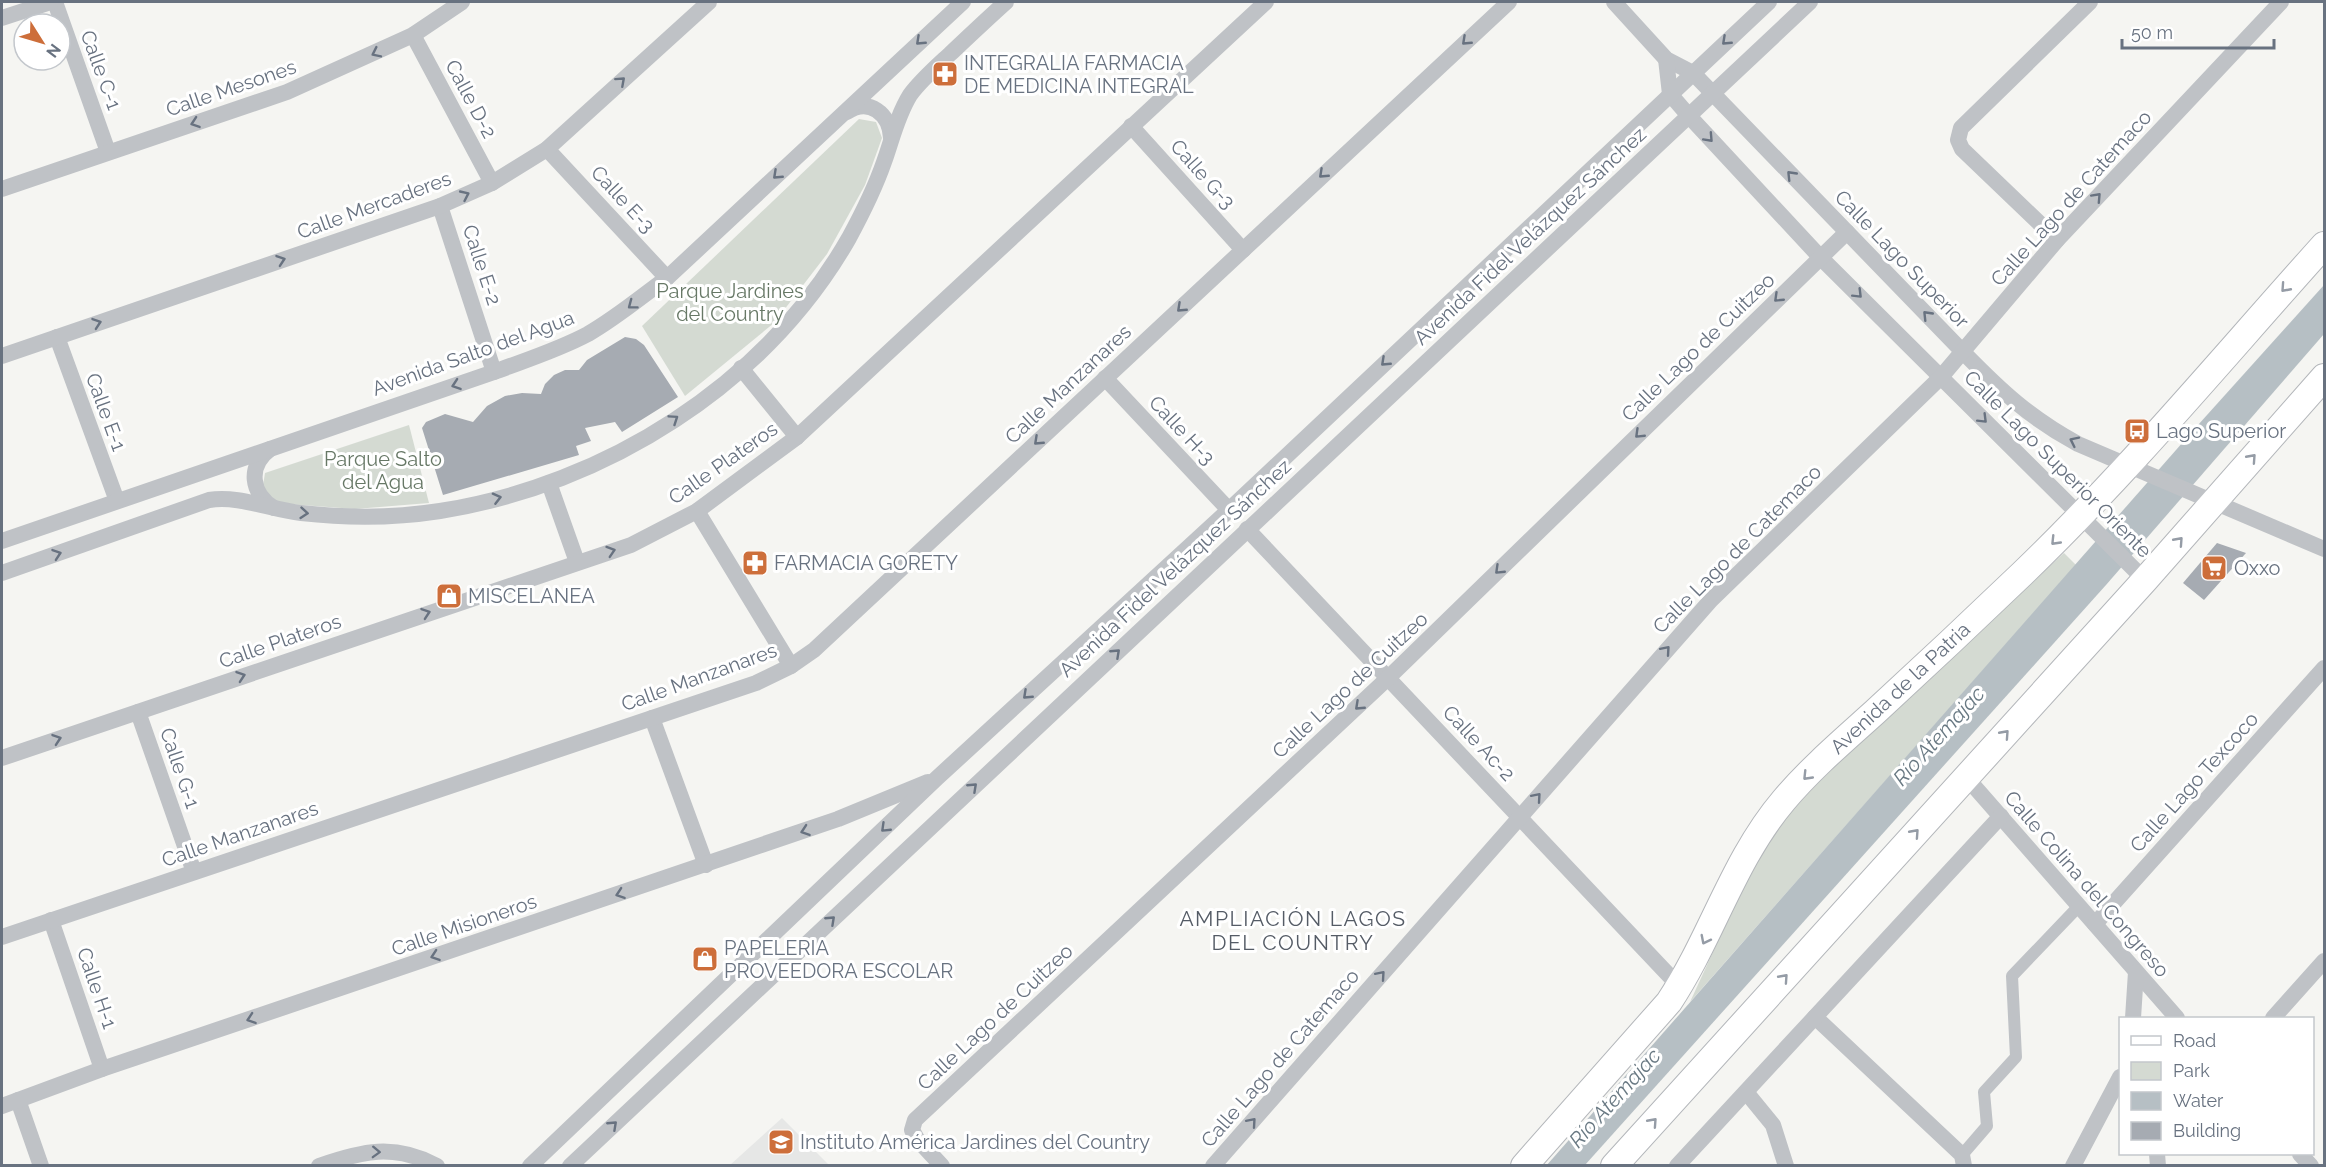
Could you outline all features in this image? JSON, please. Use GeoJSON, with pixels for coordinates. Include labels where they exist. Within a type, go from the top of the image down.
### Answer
{"type":"FeatureCollection","features":[{"type":"Feature","properties":{"kind":"main road","name":"Avenida de la Patria"},"geometry":{"type":"LineString","coordinates":[[1524,1166],[1669,1002],[1707,936],[1732,879],[1783,800],[1820,762],[2016,580],[2085,520],[2136,469],[2325,245]]}},
{"type":"Feature","properties":{"kind":"main road"},"geometry":{"type":"LineString","coordinates":[[1614,1166],[1966,777],[2139,574],[2207,499],[2325,377]]}},
{"type":"Feature","properties":{"kind":"street"},"geometry":{"type":"LineString","coordinates":[[2,18],[53,2]]}},
{"type":"Feature","properties":{"kind":"street","name":"Calle C-1"},"geometry":{"type":"LineString","coordinates":[[53,2],[108,152]]}},
{"type":"Feature","properties":{"kind":"street","name":"Calle Mesones"},"geometry":{"type":"LineString","coordinates":[[2,189],[287,92],[413,35],[462,2]]}},
{"type":"Feature","properties":{"kind":"street","name":"Calle Mercaderes"},"geometry":{"type":"LineString","coordinates":[[2,356],[440,207],[492,183],[548,149],[709,2]]}},
{"type":"Feature","properties":{"kind":"street","name":"Avenida Salto del Agua"},"geometry":{"type":"LineString","coordinates":[[2,541],[494,372],[541,355],[588,334],[624,311],[667,278],[963,2]]}},
{"type":"Feature","properties":{"kind":"street"},"geometry":{"type":"LineString","coordinates":[[2,573],[209,500],[223,498],[299,513],[396,516],[452,509],[498,499],[549,483],[599,464],[641,441],[714,392],[771,339],[802,305],[848,238],[867,201],[883,164],[900,113],[911,94],[1006,2]]}},
{"type":"Feature","properties":{"kind":"street","name":"Calle Plateros"},"geometry":{"type":"LineString","coordinates":[[2,758],[631,545],[698,511],[796,437],[1266,2]]}},
{"type":"Feature","properties":{"kind":"street","name":"Calle Manzanares"},"geometry":{"type":"LineString","coordinates":[[2,937],[756,683],[791,666],[814,650],[1509,2]]}},
{"type":"Feature","properties":{"kind":"street","name":"Calle Lago Superior"},"geometry":{"type":"LineString","coordinates":[[1614,2],[1666,58],[1692,73],[2006,395],[2035,419],[2078,444],[2207,499]]}},
{"type":"Feature","properties":{"kind":"street","name":"Avenida Fidel Velázquez Sánchez"},"geometry":{"type":"LineString","coordinates":[[531,1166],[937,778],[1229,510],[1769,2]]}},
{"type":"Feature","properties":{"kind":"street","name":"Avenida Fidel Velázquez Sánchez"},"geometry":{"type":"LineString","coordinates":[[570,1166],[1810,2]]}},
{"type":"Feature","properties":{"kind":"street"},"geometry":{"type":"LineString","coordinates":[[2057,240],[1962,149],[1958,140],[1961,128],[2090,2]]}},
{"type":"Feature","properties":{"kind":"street","name":"Calle Lago de Catemaco"},"geometry":{"type":"LineString","coordinates":[[1214,1166],[1711,600],[1941,377],[2057,240],[2281,2]]}},
{"type":"Feature","properties":{"kind":"street","name":"Calle D-2"},"geometry":{"type":"LineString","coordinates":[[413,35],[492,183]]}},
{"type":"Feature","properties":{"kind":"street"},"geometry":{"type":"LineString","coordinates":[[1666,58],[1670,94],[1820,257],[1941,377]]}},
{"type":"Feature","properties":{"kind":"street"},"geometry":{"type":"LineString","coordinates":[[839,117],[852,108],[861,106],[876,109],[888,121],[891,138]]}},
{"type":"Feature","properties":{"kind":"street","name":"Calle G-3"},"geometry":{"type":"LineString","coordinates":[[1131,126],[1243,250]]}},
{"type":"Feature","properties":{"kind":"street","name":"Calle E-3"},"geometry":{"type":"LineString","coordinates":[[548,149],[667,278]]}},
{"type":"Feature","properties":{"kind":"street"},"geometry":{"type":"LineString","coordinates":[[1581,178],[1601,198]]}},
{"type":"Feature","properties":{"kind":"street","name":"Calle E-2"},"geometry":{"type":"LineString","coordinates":[[440,207],[494,372]]}},
{"type":"Feature","properties":{"kind":"street","name":"Calle Lago de Cuitzeo"},"geometry":{"type":"LineString","coordinates":[[942,1166],[917,1139],[912,1130],[915,1120],[1388,678],[1847,232]]}},
{"type":"Feature","properties":{"kind":"street","name":"Calle E-1"},"geometry":{"type":"LineString","coordinates":[[57,337],[117,501]]}},
{"type":"Feature","properties":{"kind":"street"},"geometry":{"type":"LineString","coordinates":[[741,368],[796,437]]}},
{"type":"Feature","properties":{"kind":"street","name":"Calle Lago Superior Oriente"},"geometry":{"type":"LineString","coordinates":[[1941,377],[2139,574]]}},
{"type":"Feature","properties":{"kind":"street","name":"Calle H-3"},"geometry":{"type":"LineString","coordinates":[[1105,378],[1229,510]]}},
{"type":"Feature","properties":{"kind":"street"},"geometry":{"type":"LineString","coordinates":[[274,508],[256,490],[254,472],[261,456],[276,446]]}},
{"type":"Feature","properties":{"kind":"street"},"geometry":{"type":"LineString","coordinates":[[549,483],[577,562]]}},
{"type":"Feature","properties":{"kind":"street"},"geometry":{"type":"LineString","coordinates":[[2207,499],[2325,549]]}},
{"type":"Feature","properties":{"kind":"street"},"geometry":{"type":"LineString","coordinates":[[698,511],[791,666]]}},
{"type":"Feature","properties":{"kind":"street","name":"Calle Ac-2"},"geometry":{"type":"LineString","coordinates":[[1247,529],[1679,986]]}},
{"type":"Feature","properties":{"kind":"street"},"geometry":{"type":"LineString","coordinates":[[1147,586],[1166,606]]}},
{"type":"Feature","properties":{"kind":"street","name":"Calle Lago Texcoco"},"geometry":{"type":"LineString","coordinates":[[2095,924],[2325,668]]}},
{"type":"Feature","properties":{"kind":"street","name":"Calle G-1"},"geometry":{"type":"LineString","coordinates":[[138,712],[194,872]]}},
{"type":"Feature","properties":{"kind":"street"},"geometry":{"type":"LineString","coordinates":[[652,718],[706,865]]}},
{"type":"Feature","properties":{"kind":"street","name":"Calle Colina del Congreso"},"geometry":{"type":"LineString","coordinates":[[1966,777],[2175,1017]]}},
{"type":"Feature","properties":{"kind":"street","name":"Calle Misioneros"},"geometry":{"type":"LineString","coordinates":[[2,1106],[838,819],[937,778]]}},
{"type":"Feature","properties":{"kind":"street"},"geometry":{"type":"LineString","coordinates":[[1677,1166],[2001,816]]}},
{"type":"Feature","properties":{"kind":"street"},"geometry":{"type":"LineString","coordinates":[[1815,1017],[1963,1160],[1987,1126],[1984,1092],[2016,1058],[2012,976],[2079,906]]}},
{"type":"Feature","properties":{"kind":"street","name":"Calle H-1"},"geometry":{"type":"LineString","coordinates":[[51,920],[102,1070]]}},
{"type":"Feature","properties":{"kind":"street"},"geometry":{"type":"LineString","coordinates":[[2275,1017],[2325,961]]}},
{"type":"Feature","properties":{"kind":"street"},"geometry":{"type":"LineString","coordinates":[[2133,1017],[2136,972]]}},
{"type":"Feature","properties":{"kind":"street"},"geometry":{"type":"LineString","coordinates":[[2073,1166],[2119,1081]]}},
{"type":"Feature","properties":{"kind":"street"},"geometry":{"type":"LineString","coordinates":[[1746,1092],[1773,1125],[1786,1166]]}},
{"type":"Feature","properties":{"kind":"street"},"geometry":{"type":"LineString","coordinates":[[18,1100],[41,1166]]}},
{"type":"Feature","properties":{"kind":"street"},"geometry":{"type":"LineString","coordinates":[[319,1166],[366,1151],[395,1152],[415,1156],[437,1166]]}},
{"type":"Feature","properties":{"kind":"shaded area","name":"Instituto América Jardines del Country"},"geometry":{"type":"Polygon","coordinates":[[[782,1118],[829,1165],[730,1165],[782,1118]]]}},
{"type":"Feature","properties":{"kind":"green space","name":"Parque Jardines del Country"},"geometry":{"type":"Polygon","coordinates":[[[859,119],[876,122],[882,138],[865,185],[827,254],[774,323],[685,396],[642,326],[859,119]]]}},
{"type":"Feature","properties":{"kind":"green space","name":"Parque Salto del Agua"},"geometry":{"type":"Polygon","coordinates":[[[409,425],[429,503],[355,509],[275,503],[262,492],[265,473],[409,425]]]}},
{"type":"Feature","properties":{"kind":"green space"},"geometry":{"type":"Polygon","coordinates":[[[2064,553],[2076,565],[1690,1002],[1753,865],[1788,814],[1837,763],[2064,553]]]}},
{"type":"Feature","properties":{"kind":"water","name":"Río Atemajac"},"geometry":{"type":"Polygon","coordinates":[[[2324,285],[2324,334],[2106,585],[1585,1165],[1546,1166],[2198,425],[2324,285]]]}},
{"type":"Feature","properties":{"kind":"building"},"geometry":{"type":"Polygon","coordinates":[[[625,337],[636,339],[644,345],[678,397],[622,432],[615,422],[585,428],[591,441],[576,446],[579,455],[443,495],[422,428],[426,422],[445,414],[473,422],[487,406],[505,396],[522,393],[541,394],[545,384],[554,375],[565,370],[579,370],[587,360],[625,337]]]}},
{"type":"Feature","properties":{"kind":"building","name":"Oxxo"},"geometry":{"type":"Polygon","coordinates":[[[2217,543],[2246,553],[2204,600],[2183,583],[2217,543]]]}},
{"type":"Feature","properties":{"kind":"place","name":"INTEGRALIA FARMACIA DE MEDICINA INTEGRAL"},"geometry":{"type":"Point","coordinates":[945,74]}},
{"type":"Feature","properties":{"kind":"place","name":"Lago Superior"},"geometry":{"type":"Point","coordinates":[2137,431]}},
{"type":"Feature","properties":{"kind":"place","name":"FARMACIA GORETY"},"geometry":{"type":"Point","coordinates":[755,563]}},
{"type":"Feature","properties":{"kind":"place","name":"Oxxo"},"geometry":{"type":"Point","coordinates":[2214,568]}},
{"type":"Feature","properties":{"kind":"place","name":"MISCELANEA"},"geometry":{"type":"Point","coordinates":[449,596]}},
{"type":"Feature","properties":{"kind":"place","name":"PAPELERIA PROVEEDORA ESCOLAR"},"geometry":{"type":"Point","coordinates":[705,959]}},
{"type":"Feature","properties":{"kind":"place","name":"Instituto América Jardines del Country"},"geometry":{"type":"Point","coordinates":[781,1142]}},
{"type":"Feature","properties":{"kind":"district","name":"AMPLIACIÓN LAGOS DEL COUNTRY"},"geometry":{"type":"Point","coordinates":[1293,931]}}]}
